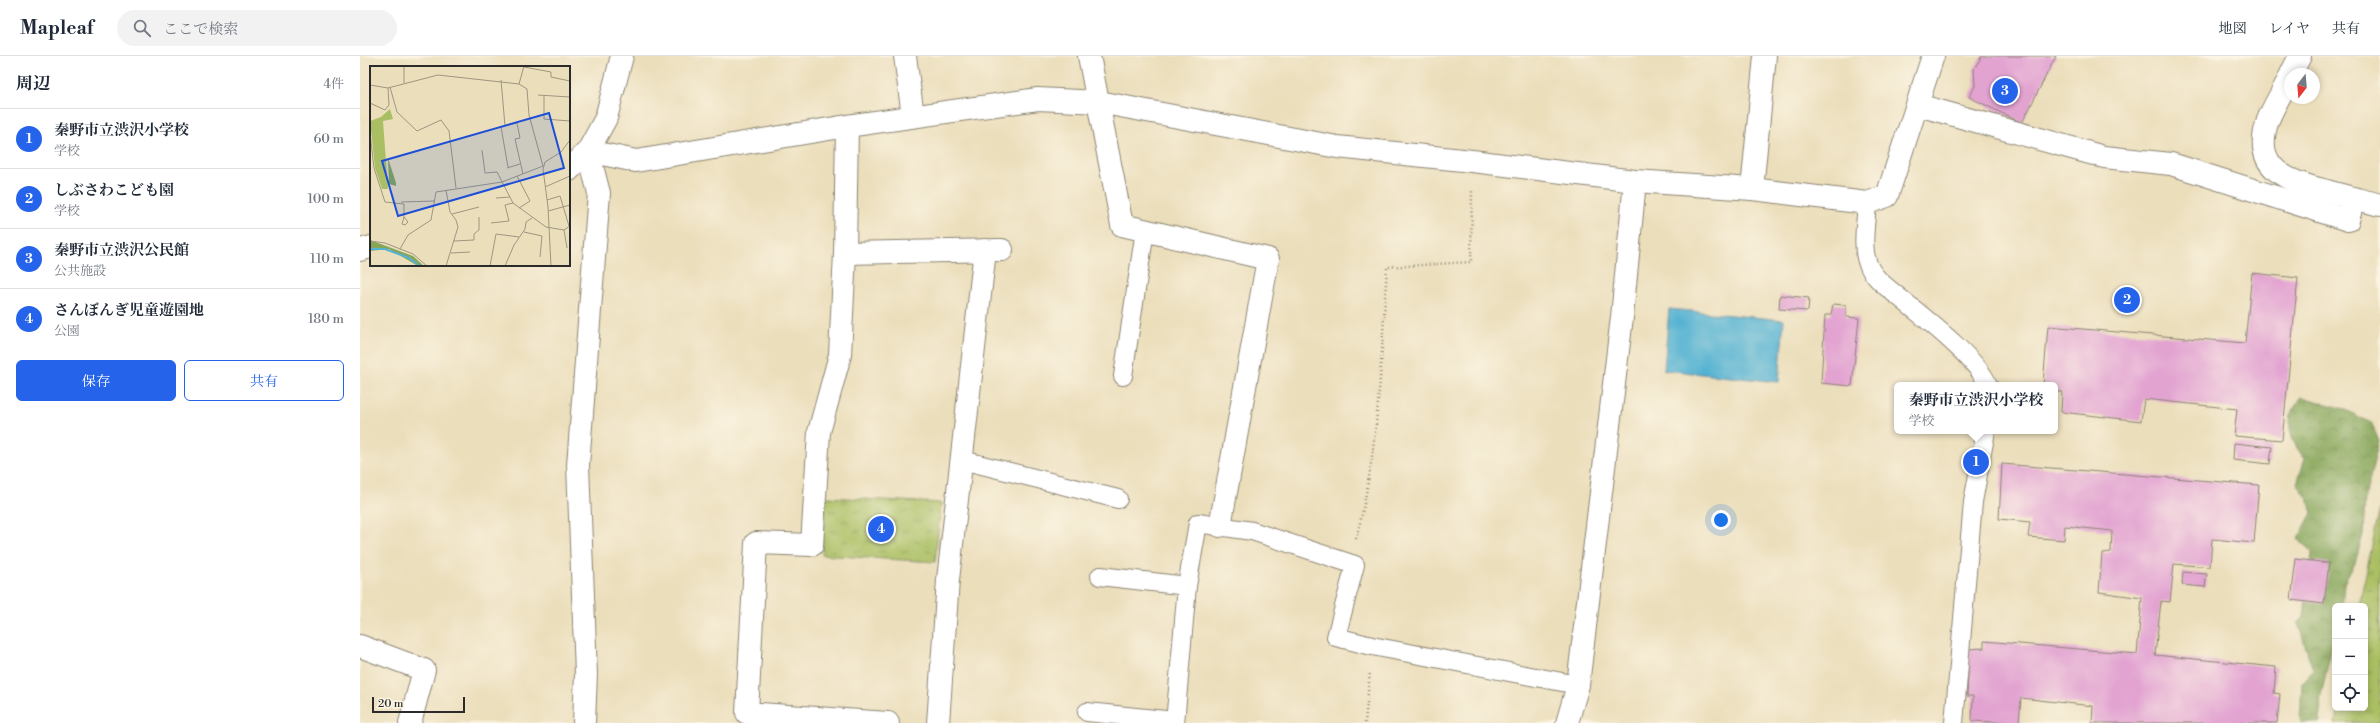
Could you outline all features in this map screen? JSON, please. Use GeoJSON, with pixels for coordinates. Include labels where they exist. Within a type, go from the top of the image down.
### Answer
{"type":"FeatureCollection","features":[{"type":"Feature","properties":{"kind":"street"},"geometry":{"type":"LineString","coordinates":[[570,169],[588,151],[606,118],[622,56]]}},
{"type":"Feature","properties":{"kind":"street"},"geometry":{"type":"LineString","coordinates":[[905,56],[913,116]]}},
{"type":"Feature","properties":{"kind":"street"},"geometry":{"type":"LineString","coordinates":[[1088,56],[1099,102],[1122,225],[1268,259],[1220,526]]}},
{"type":"Feature","properties":{"kind":"street"},"geometry":{"type":"LineString","coordinates":[[1752,189],[1765,56]]}},
{"type":"Feature","properties":{"kind":"street"},"geometry":{"type":"LineString","coordinates":[[588,151],[636,161],[847,126],[1038,99],[1099,102],[1337,147],[1472,161],[1634,182],[1752,189],[1867,203],[1887,196],[1933,56]]}},
{"type":"Feature","properties":{"kind":"street"},"geometry":{"type":"LineString","coordinates":[[2294,68],[2300,56]]}},
{"type":"Feature","properties":{"kind":"street"},"geometry":{"type":"LineString","coordinates":[[2284,89],[2268,121],[2264,140],[2265,155],[2272,169],[2287,180],[2380,205]]}},
{"type":"Feature","properties":{"kind":"street"},"geometry":{"type":"LineString","coordinates":[[1918,105],[2104,157],[2171,164],[2348,220],[2354,198]]}},
{"type":"Feature","properties":{"kind":"street"},"geometry":{"type":"LineString","coordinates":[[847,126],[845,253],[840,355],[819,432],[812,545],[756,543],[747,713],[888,723]]}},
{"type":"Feature","properties":{"kind":"street"},"geometry":{"type":"LineString","coordinates":[[584,723],[586,674],[578,465],[599,193],[588,151]]}},
{"type":"Feature","properties":{"kind":"street"},"geometry":{"type":"LineString","coordinates":[[1567,723],[1578,685],[1622,317],[1634,182]]}},
{"type":"Feature","properties":{"kind":"street"},"geometry":{"type":"LineString","coordinates":[[360,250],[370,247]]}},
{"type":"Feature","properties":{"kind":"street"},"geometry":{"type":"LineString","coordinates":[[845,253],[994,250],[962,460],[948,580],[938,723]]}},
{"type":"Feature","properties":{"kind":"street"},"geometry":{"type":"LineString","coordinates":[[360,646],[424,670],[410,723]]}},
{"type":"Feature","properties":{"kind":"lane"},"geometry":{"type":"LineString","coordinates":[[1867,203],[1865,241],[1868,265],[1881,282],[1931,324],[1984,373],[1987,382]]}},
{"type":"Feature","properties":{"kind":"lane"},"geometry":{"type":"LineString","coordinates":[[1123,376],[1145,230]]}},
{"type":"Feature","properties":{"kind":"lane"},"geometry":{"type":"LineString","coordinates":[[1954,723],[1973,502],[1985,434]]}},
{"type":"Feature","properties":{"kind":"lane"},"geometry":{"type":"LineString","coordinates":[[962,460],[1118,499]]}},
{"type":"Feature","properties":{"kind":"lane"},"geometry":{"type":"LineString","coordinates":[[1087,712],[1175,722],[1187,586],[1198,523],[1252,531],[1355,565],[1336,637],[1372,646],[1578,685]]}},
{"type":"Feature","properties":{"kind":"lane"},"geometry":{"type":"LineString","coordinates":[[1100,576],[1187,586]]}},
{"type":"Feature","properties":{"kind":"path"},"geometry":{"type":"LineString","coordinates":[[1350,564],[1364,506],[1379,399],[1387,267],[1471,262],[1472,161]]}},
{"type":"Feature","properties":{"kind":"path"},"geometry":{"type":"LineString","coordinates":[[1365,723],[1372,646]]}},
{"type":"Feature","properties":{"kind":"green space"},"geometry":{"type":"Polygon","coordinates":[[[2302,397],[2344,409],[2371,423],[2379,441],[2365,498],[2363,535],[2355,563],[2344,583],[2342,603],[2332,603],[2332,640],[2329,662],[2321,695],[2321,716],[2319,723],[2301,723],[2300,719],[2302,682],[2313,670],[2298,623],[2304,617],[2312,552],[2298,539],[2312,513],[2308,499],[2297,483],[2305,459],[2295,444],[2290,428],[2292,413],[2302,397]]]}},
{"type":"Feature","properties":{"kind":"green space"},"geometry":{"type":"Polygon","coordinates":[[[826,497],[941,503],[935,562],[822,555],[826,497]]]}},
{"type":"Feature","properties":{"kind":"green space"},"geometry":{"type":"Polygon","coordinates":[[[2380,508],[2380,723],[2335,723],[2337,711],[2368,711],[2368,603],[2360,603],[2380,508]]]}},
{"type":"Feature","properties":{"kind":"water"},"geometry":{"type":"Polygon","coordinates":[[[1669,309],[1784,320],[1779,382],[1664,370],[1669,309]]]}},
{"type":"Feature","properties":{"kind":"building"},"geometry":{"type":"Polygon","coordinates":[[[1982,56],[2056,56],[2022,123],[1969,97],[1975,86],[1974,69],[1982,56]]]}},
{"type":"Feature","properties":{"kind":"building"},"geometry":{"type":"Polygon","coordinates":[[[2252,273],[2298,278],[2282,440],[2234,436],[2237,409],[2144,399],[2141,421],[2061,412],[2062,392],[2058,392],[2058,382],[2043,382],[2048,326],[2245,343],[2252,273]]]}},
{"type":"Feature","properties":{"kind":"building"},"geometry":{"type":"Polygon","coordinates":[[[1780,295],[1809,298],[1808,311],[1779,309],[1780,295]]]}},
{"type":"Feature","properties":{"kind":"building"},"geometry":{"type":"Polygon","coordinates":[[[1833,304],[1846,305],[1846,317],[1859,318],[1852,386],[1821,383],[1825,315],[1831,315],[1833,304]]]}},
{"type":"Feature","properties":{"kind":"building"},"geometry":{"type":"Polygon","coordinates":[[[2234,443],[2272,447],[2270,464],[2233,460],[2234,443]]]}},
{"type":"Feature","properties":{"kind":"building"},"geometry":{"type":"Polygon","coordinates":[[[2002,464],[2259,485],[2254,543],[2212,539],[2210,567],[2174,564],[2170,602],[2161,601],[2155,655],[2276,667],[2274,693],[2280,694],[2277,723],[2092,723],[2093,706],[2021,698],[2019,723],[1972,721],[1973,696],[1967,696],[1969,649],[1984,648],[1984,641],[2137,654],[2142,598],[2099,592],[2102,553],[2111,552],[2112,531],[2065,526],[2064,540],[2028,537],[2030,522],[1999,519],[2002,464]]]}},
{"type":"Feature","properties":{"kind":"building"},"geometry":{"type":"Polygon","coordinates":[[[2296,559],[2329,563],[2324,604],[2291,600],[2296,559]]]}},
{"type":"Feature","properties":{"kind":"building"},"geometry":{"type":"Polygon","coordinates":[[[2183,572],[2207,574],[2205,587],[2182,585],[2183,572]]]}},
{"type":"Feature","properties":{"kind":"place","name":"秦野市立渋沢公民館"},"geometry":{"type":"Point","coordinates":[2005,91]}},
{"type":"Feature","properties":{"kind":"place","name":"しぶさわこども園"},"geometry":{"type":"Point","coordinates":[2127,300]}},
{"type":"Feature","properties":{"kind":"place","name":"秦野市立渋沢小学校"},"geometry":{"type":"Point","coordinates":[1976,462]}},
{"type":"Feature","properties":{"kind":"place","name":"さんぼんぎ児童遊園地"},"geometry":{"type":"Point","coordinates":[881,529]}}]}
